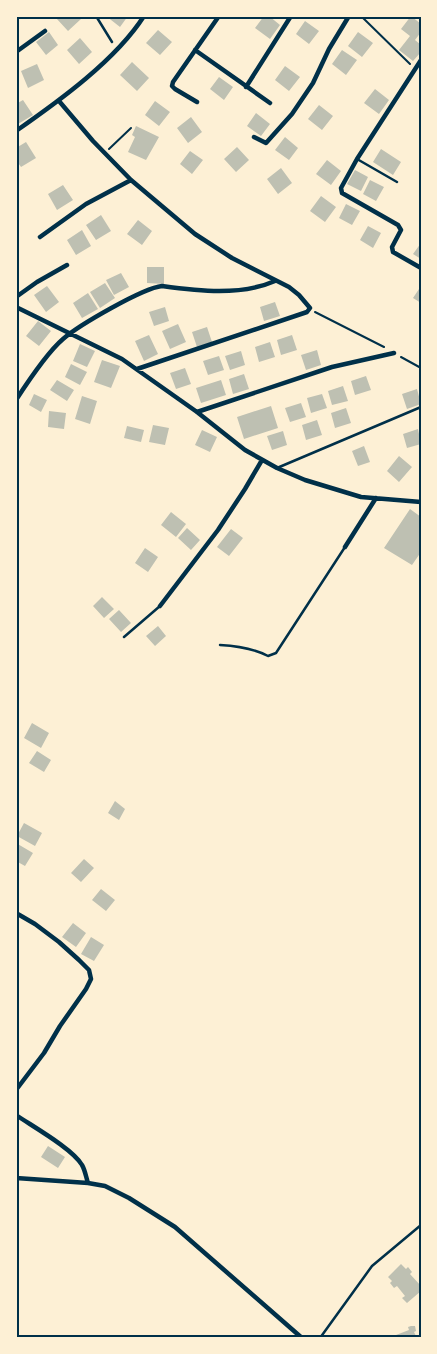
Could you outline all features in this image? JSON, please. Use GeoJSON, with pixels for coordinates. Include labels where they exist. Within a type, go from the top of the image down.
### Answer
{"type":"FeatureCollection","features":[{"type":"Feature","properties":{"kind":"street"},"geometry":{"type":"LineString","coordinates":[[16,131],[59,101],[117,49],[144,16]]}},
{"type":"Feature","properties":{"kind":"street"},"geometry":{"type":"LineString","coordinates":[[197,102],[174,89],[172,86],[173,82],[220,16]]}},
{"type":"Feature","properties":{"kind":"street"},"geometry":{"type":"LineString","coordinates":[[246,87],[292,16]]}},
{"type":"Feature","properties":{"kind":"street"},"geometry":{"type":"LineString","coordinates":[[254,137],[264,144],[266,143],[292,114],[313,83],[329,49],[349,16]]}},
{"type":"Feature","properties":{"kind":"street"},"geometry":{"type":"LineString","coordinates":[[16,52],[45,30]]}},
{"type":"Feature","properties":{"kind":"street"},"geometry":{"type":"LineString","coordinates":[[195,50],[270,103]]}},
{"type":"Feature","properties":{"kind":"street"},"geometry":{"type":"LineString","coordinates":[[421,60],[357,159],[341,188],[342,193],[398,225],[401,230],[392,247],[393,252],[421,268]]}},
{"type":"Feature","properties":{"kind":"street"},"geometry":{"type":"LineString","coordinates":[[59,101],[93,141],[131,180],[194,234],[232,258],[289,286],[299,294],[310,310],[137,369]]}},
{"type":"Feature","properties":{"kind":"street"},"geometry":{"type":"LineString","coordinates":[[40,237],[86,204],[131,180]]}},
{"type":"Feature","properties":{"kind":"street"},"geometry":{"type":"LineString","coordinates":[[16,297],[37,282],[67,265]]}},
{"type":"Feature","properties":{"kind":"street"},"geometry":{"type":"LineString","coordinates":[[16,400],[62,340],[118,305],[154,287],[214,291],[248,289],[262,286],[275,280]]}},
{"type":"Feature","properties":{"kind":"street"},"geometry":{"type":"LineString","coordinates":[[16,307],[122,359],[197,412],[245,450],[277,468],[305,480],[361,497],[421,502]]}},
{"type":"Feature","properties":{"kind":"street"},"geometry":{"type":"LineString","coordinates":[[197,412],[332,367],[394,353]]}},
{"type":"Feature","properties":{"kind":"street"},"geometry":{"type":"LineString","coordinates":[[160,606],[218,530],[262,460]]}},
{"type":"Feature","properties":{"kind":"street"},"geometry":{"type":"LineString","coordinates":[[345,547],[376,498]]}},
{"type":"Feature","properties":{"kind":"street"},"geometry":{"type":"LineString","coordinates":[[16,913],[41,929],[72,954],[89,970],[90,979],[86,989],[44,1053],[16,1090]]}},
{"type":"Feature","properties":{"kind":"street"},"geometry":{"type":"LineString","coordinates":[[16,1115],[49,1136],[75,1157],[84,1168],[88,1183]]}},
{"type":"Feature","properties":{"kind":"street"},"geometry":{"type":"LineString","coordinates":[[16,1178],[105,1186],[129,1198],[175,1227],[302,1338]]}},
{"type":"Feature","properties":{"kind":"lane"},"geometry":{"type":"LineString","coordinates":[[96,16],[112,42]]}},
{"type":"Feature","properties":{"kind":"lane"},"geometry":{"type":"LineString","coordinates":[[357,159],[397,182]]}},
{"type":"Feature","properties":{"kind":"lane"},"geometry":{"type":"LineString","coordinates":[[277,468],[421,406]]}},
{"type":"Feature","properties":{"kind":"lane"},"geometry":{"type":"LineString","coordinates":[[220,645],[252,649],[268,656],[276,653],[345,547]]}},
{"type":"Feature","properties":{"kind":"lane"},"geometry":{"type":"LineString","coordinates":[[124,637],[160,606]]}},
{"type":"Feature","properties":{"kind":"lane"},"geometry":{"type":"LineString","coordinates":[[320,1338],[372,1266],[421,1225]]}},
{"type":"Feature","properties":{"kind":"path"},"geometry":{"type":"LineString","coordinates":[[361,16],[415,69]]}},
{"type":"Feature","properties":{"kind":"path"},"geometry":{"type":"LineString","coordinates":[[110,148],[131,128]]}},
{"type":"Feature","properties":{"kind":"path"},"geometry":{"type":"LineString","coordinates":[[310,310],[421,368]]}},
{"type":"Feature","properties":{"kind":"building"},"geometry":{"type":"Polygon","coordinates":[[[58,16],[78,16],[81,19],[68,31],[56,18],[58,16]]]}},
{"type":"Feature","properties":{"kind":"building"},"geometry":{"type":"Polygon","coordinates":[[[106,16],[128,16],[120,27],[106,16]]]}},
{"type":"Feature","properties":{"kind":"building"},"geometry":{"type":"Polygon","coordinates":[[[264,16],[269,16],[280,25],[270,39],[255,28],[264,16]]]}},
{"type":"Feature","properties":{"kind":"building"},"geometry":{"type":"Polygon","coordinates":[[[411,16],[421,24],[421,32],[415,40],[421,45],[421,52],[413,61],[399,50],[410,36],[401,29],[411,16]]]}},
{"type":"Feature","properties":{"kind":"building"},"geometry":{"type":"Polygon","coordinates":[[[305,21],[319,31],[309,44],[296,34],[305,21]]]}},
{"type":"Feature","properties":{"kind":"building"},"geometry":{"type":"Polygon","coordinates":[[[158,30],[172,42],[160,55],[146,43],[158,30]]]}},
{"type":"Feature","properties":{"kind":"building"},"geometry":{"type":"Polygon","coordinates":[[[49,32],[58,45],[46,55],[36,42],[49,32]]]}},
{"type":"Feature","properties":{"kind":"building"},"geometry":{"type":"Polygon","coordinates":[[[358,32],[373,43],[362,57],[348,46],[358,32]]]}},
{"type":"Feature","properties":{"kind":"building"},"geometry":{"type":"Polygon","coordinates":[[[80,38],[92,52],[79,64],[67,50],[80,38]]]}},
{"type":"Feature","properties":{"kind":"building"},"geometry":{"type":"Polygon","coordinates":[[[342,50],[357,60],[346,75],[332,64],[342,50]]]}},
{"type":"Feature","properties":{"kind":"building"},"geometry":{"type":"Polygon","coordinates":[[[132,62],[149,78],[137,91],[120,75],[132,62]]]}},
{"type":"Feature","properties":{"kind":"building"},"geometry":{"type":"Polygon","coordinates":[[[37,64],[44,80],[28,88],[21,71],[37,64]]]}},
{"type":"Feature","properties":{"kind":"building"},"geometry":{"type":"Polygon","coordinates":[[[285,66],[300,77],[289,91],[275,80],[285,66]]]}},
{"type":"Feature","properties":{"kind":"building"},"geometry":{"type":"Polygon","coordinates":[[[219,77],[233,87],[224,100],[210,89],[219,77]]]}},
{"type":"Feature","properties":{"kind":"building"},"geometry":{"type":"Polygon","coordinates":[[[375,89],[389,100],[379,114],[364,103],[375,89]]]}},
{"type":"Feature","properties":{"kind":"building"},"geometry":{"type":"Polygon","coordinates":[[[23,100],[33,115],[18,124],[16,122],[16,104],[23,100]]]}},
{"type":"Feature","properties":{"kind":"building"},"geometry":{"type":"Polygon","coordinates":[[[155,101],[170,112],[159,126],[145,115],[155,101]]]}},
{"type":"Feature","properties":{"kind":"building"},"geometry":{"type":"Polygon","coordinates":[[[319,105],[333,116],[322,130],[308,119],[319,105]]]}},
{"type":"Feature","properties":{"kind":"building"},"geometry":{"type":"Polygon","coordinates":[[[256,113],[270,124],[261,136],[247,126],[256,113]]]}},
{"type":"Feature","properties":{"kind":"building"},"geometry":{"type":"Polygon","coordinates":[[[191,117],[202,132],[188,143],[177,128],[191,117]]]}},
{"type":"Feature","properties":{"kind":"building"},"geometry":{"type":"Polygon","coordinates":[[[136,126],[159,137],[146,160],[128,152],[135,137],[132,135],[136,126]]]}},
{"type":"Feature","properties":{"kind":"building"},"geometry":{"type":"Polygon","coordinates":[[[285,137],[298,148],[289,160],[275,150],[285,137]]]}},
{"type":"Feature","properties":{"kind":"building"},"geometry":{"type":"Polygon","coordinates":[[[26,142],[36,158],[21,167],[16,160],[16,148],[26,142]]]}},
{"type":"Feature","properties":{"kind":"building"},"geometry":{"type":"Polygon","coordinates":[[[237,147],[249,160],[236,172],[224,159],[237,147]]]}},
{"type":"Feature","properties":{"kind":"building"},"geometry":{"type":"Polygon","coordinates":[[[381,149],[401,162],[393,175],[373,162],[381,149]]]}},
{"type":"Feature","properties":{"kind":"building"},"geometry":{"type":"Polygon","coordinates":[[[190,151],[203,160],[192,174],[180,164],[190,151]]]}},
{"type":"Feature","properties":{"kind":"building"},"geometry":{"type":"Polygon","coordinates":[[[327,160],[341,171],[331,185],[316,174],[327,160]]]}},
{"type":"Feature","properties":{"kind":"building"},"geometry":{"type":"Polygon","coordinates":[[[281,168],[292,183],[278,194],[267,179],[281,168]]]}},
{"type":"Feature","properties":{"kind":"building"},"geometry":{"type":"Polygon","coordinates":[[[355,170],[368,177],[361,191],[347,184],[355,170]]]}},
{"type":"Feature","properties":{"kind":"building"},"geometry":{"type":"Polygon","coordinates":[[[370,180],[384,187],[376,201],[363,194],[370,180]]]}},
{"type":"Feature","properties":{"kind":"building"},"geometry":{"type":"Polygon","coordinates":[[[63,185],[73,200],[57,210],[48,194],[63,185]]]}},
{"type":"Feature","properties":{"kind":"building"},"geometry":{"type":"Polygon","coordinates":[[[321,196],[336,207],[325,222],[310,211],[321,196]]]}},
{"type":"Feature","properties":{"kind":"building"},"geometry":{"type":"Polygon","coordinates":[[[346,204],[360,211],[352,225],[339,218],[346,204]]]}},
{"type":"Feature","properties":{"kind":"building"},"geometry":{"type":"Polygon","coordinates":[[[101,215],[111,231],[96,240],[86,225],[101,215]]]}},
{"type":"Feature","properties":{"kind":"building"},"geometry":{"type":"Polygon","coordinates":[[[138,220],[152,231],[142,245],[127,234],[138,220]]]}},
{"type":"Feature","properties":{"kind":"building"},"geometry":{"type":"Polygon","coordinates":[[[368,226],[381,233],[373,248],[360,240],[368,226]]]}},
{"type":"Feature","properties":{"kind":"building"},"geometry":{"type":"Polygon","coordinates":[[[82,230],[91,246],[76,255],[67,240],[82,230]]]}},
{"type":"Feature","properties":{"kind":"building"},"geometry":{"type":"Polygon","coordinates":[[[421,243],[421,259],[413,254],[421,243]]]}},
{"type":"Feature","properties":{"kind":"building"},"geometry":{"type":"Polygon","coordinates":[[[147,267],[164,267],[164,284],[147,283],[147,267]]]}},
{"type":"Feature","properties":{"kind":"building"},"geometry":{"type":"Polygon","coordinates":[[[121,273],[129,287],[114,295],[106,280],[121,273]]]}},
{"type":"Feature","properties":{"kind":"building"},"geometry":{"type":"Polygon","coordinates":[[[105,283],[115,298],[100,308],[90,292],[105,283]]]}},
{"type":"Feature","properties":{"kind":"building"},"geometry":{"type":"Polygon","coordinates":[[[47,286],[59,302],[46,312],[34,295],[47,286]]]}},
{"type":"Feature","properties":{"kind":"building"},"geometry":{"type":"Polygon","coordinates":[[[421,286],[421,303],[413,298],[421,286]]]}},
{"type":"Feature","properties":{"kind":"building"},"geometry":{"type":"Polygon","coordinates":[[[88,293],[98,309],[82,318],[73,303],[88,293]]]}},
{"type":"Feature","properties":{"kind":"building"},"geometry":{"type":"Polygon","coordinates":[[[275,302],[280,316],[264,321],[260,307],[275,302]]]}},
{"type":"Feature","properties":{"kind":"building"},"geometry":{"type":"Polygon","coordinates":[[[165,307],[169,321],[154,326],[149,312],[165,307]]]}},
{"type":"Feature","properties":{"kind":"building"},"geometry":{"type":"Polygon","coordinates":[[[38,321],[51,331],[39,346],[26,336],[38,321]]]}},
{"type":"Feature","properties":{"kind":"building"},"geometry":{"type":"Polygon","coordinates":[[[178,324],[186,342],[170,349],[162,331],[178,324]]]}},
{"type":"Feature","properties":{"kind":"building"},"geometry":{"type":"Polygon","coordinates":[[[207,327],[212,342],[197,347],[192,332],[207,327]]]}},
{"type":"Feature","properties":{"kind":"building"},"geometry":{"type":"Polygon","coordinates":[[[149,335],[158,354],[144,361],[135,341],[149,335]]]}},
{"type":"Feature","properties":{"kind":"building"},"geometry":{"type":"Polygon","coordinates":[[[292,335],[297,350],[281,355],[277,340],[292,335]]]}},
{"type":"Feature","properties":{"kind":"building"},"geometry":{"type":"Polygon","coordinates":[[[270,342],[275,357],[259,362],[255,347],[270,342]]]}},
{"type":"Feature","properties":{"kind":"building"},"geometry":{"type":"Polygon","coordinates":[[[80,344],[95,351],[87,367],[73,361],[80,344]]]}},
{"type":"Feature","properties":{"kind":"building"},"geometry":{"type":"Polygon","coordinates":[[[317,350],[321,365],[306,370],[301,355],[317,350]]]}},
{"type":"Feature","properties":{"kind":"building"},"geometry":{"type":"Polygon","coordinates":[[[241,351],[245,365],[230,370],[225,356],[241,351]]]}},
{"type":"Feature","properties":{"kind":"building"},"geometry":{"type":"Polygon","coordinates":[[[219,356],[224,370],[208,375],[203,361],[219,356]]]}},
{"type":"Feature","properties":{"kind":"building"},"geometry":{"type":"Polygon","coordinates":[[[102,360],[120,366],[111,388],[94,382],[102,360]]]}},
{"type":"Feature","properties":{"kind":"building"},"geometry":{"type":"Polygon","coordinates":[[[71,364],[87,372],[80,385],[65,377],[71,364]]]}},
{"type":"Feature","properties":{"kind":"building"},"geometry":{"type":"Polygon","coordinates":[[[185,368],[191,384],[176,389],[170,373],[185,368]]]}},
{"type":"Feature","properties":{"kind":"building"},"geometry":{"type":"Polygon","coordinates":[[[244,374],[249,389],[233,394],[229,379],[244,374]]]}},
{"type":"Feature","properties":{"kind":"building"},"geometry":{"type":"Polygon","coordinates":[[[366,376],[371,390],[355,395],[351,381],[366,376]]]}},
{"type":"Feature","properties":{"kind":"building"},"geometry":{"type":"Polygon","coordinates":[[[57,380],[74,390],[67,401],[50,390],[57,380]]]}},
{"type":"Feature","properties":{"kind":"building"},"geometry":{"type":"Polygon","coordinates":[[[221,380],[226,395],[201,403],[196,388],[221,380]]]}},
{"type":"Feature","properties":{"kind":"building"},"geometry":{"type":"Polygon","coordinates":[[[343,386],[348,401],[332,405],[328,391],[343,386]]]}},
{"type":"Feature","properties":{"kind":"building"},"geometry":{"type":"Polygon","coordinates":[[[417,389],[421,404],[407,409],[402,394],[417,389]]]}},
{"type":"Feature","properties":{"kind":"building"},"geometry":{"type":"Polygon","coordinates":[[[34,394],[47,400],[41,412],[29,405],[34,394]]]}},
{"type":"Feature","properties":{"kind":"building"},"geometry":{"type":"Polygon","coordinates":[[[322,394],[327,408],[311,413],[307,398],[322,394]]]}},
{"type":"Feature","properties":{"kind":"building"},"geometry":{"type":"Polygon","coordinates":[[[82,396],[97,401],[90,424],[75,419],[82,396]]]}},
{"type":"Feature","properties":{"kind":"building"},"geometry":{"type":"Polygon","coordinates":[[[301,403],[306,417],[290,422],[285,408],[301,403]]]}},
{"type":"Feature","properties":{"kind":"building"},"geometry":{"type":"Polygon","coordinates":[[[271,406],[278,428],[244,439],[237,417],[271,406]]]}},
{"type":"Feature","properties":{"kind":"building"},"geometry":{"type":"Polygon","coordinates":[[[346,408],[351,423],[335,428],[331,413],[346,408]]]}},
{"type":"Feature","properties":{"kind":"building"},"geometry":{"type":"Polygon","coordinates":[[[49,411],[66,413],[64,429],[48,427],[49,411]]]}},
{"type":"Feature","properties":{"kind":"building"},"geometry":{"type":"Polygon","coordinates":[[[317,420],[322,435],[306,440],[302,425],[317,420]]]}},
{"type":"Feature","properties":{"kind":"building"},"geometry":{"type":"Polygon","coordinates":[[[153,425],[169,428],[165,445],[149,442],[153,425]]]}},
{"type":"Feature","properties":{"kind":"building"},"geometry":{"type":"Polygon","coordinates":[[[127,426],[144,430],[141,442],[124,438],[127,426]]]}},
{"type":"Feature","properties":{"kind":"building"},"geometry":{"type":"Polygon","coordinates":[[[418,429],[421,444],[407,448],[403,434],[418,429]]]}},
{"type":"Feature","properties":{"kind":"building"},"geometry":{"type":"Polygon","coordinates":[[[202,430],[217,437],[210,452],[195,445],[202,430]]]}},
{"type":"Feature","properties":{"kind":"building"},"geometry":{"type":"Polygon","coordinates":[[[283,431],[287,445],[272,450],[267,436],[283,431]]]}},
{"type":"Feature","properties":{"kind":"building"},"geometry":{"type":"Polygon","coordinates":[[[364,446],[370,462],[358,466],[352,451],[364,446]]]}},
{"type":"Feature","properties":{"kind":"building"},"geometry":{"type":"Polygon","coordinates":[[[399,456],[412,467],[399,482],[387,471],[399,456]]]}},
{"type":"Feature","properties":{"kind":"building"},"geometry":{"type":"Polygon","coordinates":[[[410,509],[421,517],[421,552],[412,565],[384,548],[410,509]]]}},
{"type":"Feature","properties":{"kind":"building"},"geometry":{"type":"Polygon","coordinates":[[[171,512],[186,524],[176,537],[161,525],[171,512]]]}},
{"type":"Feature","properties":{"kind":"building"},"geometry":{"type":"Polygon","coordinates":[[[187,528],[200,540],[191,550],[178,538],[187,528]]]}},
{"type":"Feature","properties":{"kind":"building"},"geometry":{"type":"Polygon","coordinates":[[[231,529],[243,538],[229,556],[217,547],[231,529]]]}},
{"type":"Feature","properties":{"kind":"building"},"geometry":{"type":"Polygon","coordinates":[[[145,548],[158,557],[148,572],[135,563],[145,548]]]}},
{"type":"Feature","properties":{"kind":"building"},"geometry":{"type":"Polygon","coordinates":[[[102,597],[114,609],[104,618],[93,606],[102,597]]]}},
{"type":"Feature","properties":{"kind":"building"},"geometry":{"type":"Polygon","coordinates":[[[119,610],[131,623],[121,632],[109,619],[119,610]]]}},
{"type":"Feature","properties":{"kind":"building"},"geometry":{"type":"Polygon","coordinates":[[[158,626],[166,636],[155,646],[146,636],[158,626]]]}},
{"type":"Feature","properties":{"kind":"building"},"geometry":{"type":"Polygon","coordinates":[[[32,723],[49,733],[41,748],[24,738],[32,723]]]}},
{"type":"Feature","properties":{"kind":"building"},"geometry":{"type":"Polygon","coordinates":[[[37,751],[51,760],[44,772],[29,763],[37,751]]]}},
{"type":"Feature","properties":{"kind":"building"},"geometry":{"type":"Polygon","coordinates":[[[115,801],[125,809],[119,820],[108,813],[115,801]]]}},
{"type":"Feature","properties":{"kind":"building"},"geometry":{"type":"Polygon","coordinates":[[[24,823],[42,833],[35,846],[17,836],[24,823]]]}},
{"type":"Feature","properties":{"kind":"building"},"geometry":{"type":"Polygon","coordinates":[[[16,843],[33,853],[25,866],[16,861],[16,843]]]}},
{"type":"Feature","properties":{"kind":"building"},"geometry":{"type":"Polygon","coordinates":[[[84,859],[94,868],[81,882],[71,873],[84,859]]]}},
{"type":"Feature","properties":{"kind":"building"},"geometry":{"type":"Polygon","coordinates":[[[101,889],[115,900],[106,911],[92,900],[101,889]]]}},
{"type":"Feature","properties":{"kind":"building"},"geometry":{"type":"Polygon","coordinates":[[[73,923],[86,933],[76,947],[62,937],[73,923]]]}},
{"type":"Feature","properties":{"kind":"building"},"geometry":{"type":"Polygon","coordinates":[[[91,937],[104,945],[94,961],[81,954],[91,937]]]}},
{"type":"Feature","properties":{"kind":"building"},"geometry":{"type":"Polygon","coordinates":[[[48,1146],[65,1157],[58,1168],[41,1157],[48,1146]]]}},
{"type":"Feature","properties":{"kind":"building"},"geometry":{"type":"Polygon","coordinates":[[[401,1264],[406,1269],[408,1267],[412,1272],[410,1274],[421,1286],[421,1291],[407,1303],[402,1298],[405,1296],[397,1286],[394,1288],[390,1283],[392,1281],[388,1277],[401,1264]]]}},
{"type":"Feature","properties":{"kind":"building"},"geometry":{"type":"Polygon","coordinates":[[[415,1326],[416,1331],[414,1332],[417,1338],[397,1338],[396,1335],[409,1330],[408,1327],[415,1326]]]}}]}
